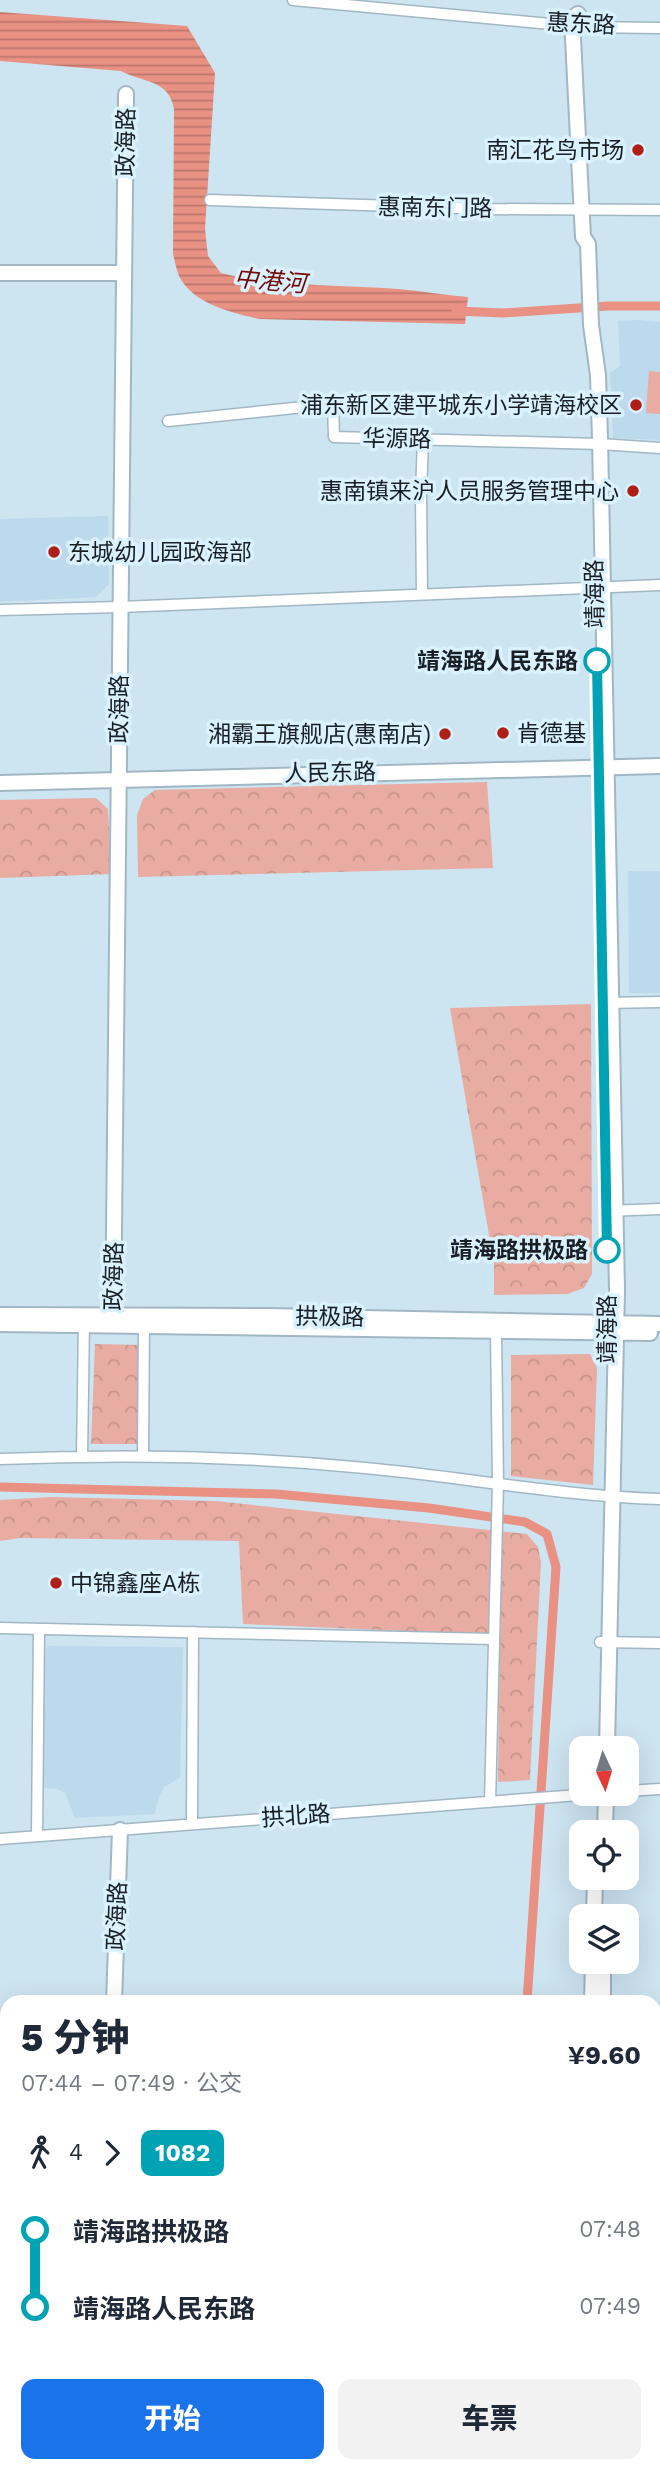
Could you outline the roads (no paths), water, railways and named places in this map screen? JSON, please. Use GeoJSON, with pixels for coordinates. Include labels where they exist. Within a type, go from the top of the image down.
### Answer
{"type":"FeatureCollection","features":[{"type":"Feature","properties":{"kind":"street","name":"惠东路"},"geometry":{"type":"LineString","coordinates":[[293,0],[578,16],[660,28]]}},
{"type":"Feature","properties":{"kind":"street","name":"靖海路"},"geometry":{"type":"LineString","coordinates":[[578,16],[587,209],[583,237],[588,244],[591,325],[596,367],[589,376],[596,444],[611,1210],[612,1328],[605,1642],[607,1736]]}},
{"type":"Feature","properties":{"kind":"street","name":"政海路"},"geometry":{"type":"LineString","coordinates":[[113,1319],[126,94]]}},
{"type":"Feature","properties":{"kind":"street","name":"惠南东门路"},"geometry":{"type":"LineString","coordinates":[[211,200],[345,206],[660,210]]}},
{"type":"Feature","properties":{"kind":"street"},"geometry":{"type":"LineString","coordinates":[[0,273],[124,273]]}},
{"type":"Feature","properties":{"kind":"street","name":"华源路"},"geometry":{"type":"LineString","coordinates":[[168,421],[333,404],[334,438],[660,448]]}},
{"type":"Feature","properties":{"kind":"street"},"geometry":{"type":"LineString","coordinates":[[422,594],[423,440]]}},
{"type":"Feature","properties":{"kind":"street"},"geometry":{"type":"LineString","coordinates":[[0,610],[660,585]]}},
{"type":"Feature","properties":{"kind":"street","name":"人民东路"},"geometry":{"type":"LineString","coordinates":[[0,774],[119,775],[603,763],[660,758]]}},
{"type":"Feature","properties":{"kind":"street","name":"人民东路"},"geometry":{"type":"LineString","coordinates":[[603,763],[660,766]]}},
{"type":"Feature","properties":{"kind":"street","name":"人民东路"},"geometry":{"type":"LineString","coordinates":[[0,783],[119,775]]}},
{"type":"Feature","properties":{"kind":"street"},"geometry":{"type":"LineString","coordinates":[[607,1003],[660,1002]]}},
{"type":"Feature","properties":{"kind":"street"},"geometry":{"type":"LineString","coordinates":[[611,1210],[660,1209]]}},
{"type":"Feature","properties":{"kind":"street","name":"拱极路"},"geometry":{"type":"LineString","coordinates":[[0,1315],[496,1331],[660,1324]]}},
{"type":"Feature","properties":{"kind":"street"},"geometry":{"type":"LineString","coordinates":[[82,1456],[84,1319]]}},
{"type":"Feature","properties":{"kind":"street","name":"拱极路"},"geometry":{"type":"LineString","coordinates":[[0,1324],[84,1319]]}},
{"type":"Feature","properties":{"kind":"street"},"geometry":{"type":"LineString","coordinates":[[143,1456],[144,1320]]}},
{"type":"Feature","properties":{"kind":"street","name":"拱极路"},"geometry":{"type":"LineString","coordinates":[[144,1320],[612,1328],[660,1334]]}},
{"type":"Feature","properties":{"kind":"street"},"geometry":{"type":"LineString","coordinates":[[490,1802],[498,1483],[496,1331]]}},
{"type":"Feature","properties":{"kind":"street"},"geometry":{"type":"LineString","coordinates":[[0,1459],[143,1456],[306,1462],[608,1497],[660,1499]]}},
{"type":"Feature","properties":{"kind":"street"},"geometry":{"type":"LineString","coordinates":[[0,1628],[494,1639]]}},
{"type":"Feature","properties":{"kind":"street"},"geometry":{"type":"LineString","coordinates":[[37,1836],[39,1629]]}},
{"type":"Feature","properties":{"kind":"street"},"geometry":{"type":"LineString","coordinates":[[192,1825],[193,1632]]}},
{"type":"Feature","properties":{"kind":"street","name":"靖海路"},"geometry":{"type":"LineString","coordinates":[[599,1736],[605,1642]]}},
{"type":"Feature","properties":{"kind":"street"},"geometry":{"type":"LineString","coordinates":[[605,1642],[660,1643]]}},
{"type":"Feature","properties":{"kind":"street"},"geometry":{"type":"LineString","coordinates":[[639,1790],[660,1789]]}},
{"type":"Feature","properties":{"kind":"street","name":"拱北路"},"geometry":{"type":"LineString","coordinates":[[0,1839],[569,1796]]}},
{"type":"Feature","properties":{"kind":"street","name":"政海路"},"geometry":{"type":"LineString","coordinates":[[114,1995],[120,1830]]}},
{"type":"Feature","properties":{"kind":"street"},"geometry":{"type":"LineString","coordinates":[[592,1995],[593,1974]]}},
{"type":"Feature","properties":{"kind":"street"},"geometry":{"type":"LineString","coordinates":[[603,1974],[603,1995]]}},
{"type":"Feature","properties":{"kind":"waterway","name":"中港河"},"geometry":{"type":"LineString","coordinates":[[456,311],[503,313],[608,306],[660,306]]}},
{"type":"Feature","properties":{"kind":"waterway"},"geometry":{"type":"LineString","coordinates":[[0,1487],[276,1494],[429,1508],[525,1522],[547,1534],[556,1567],[527,1995]]}},
{"type":"Feature","properties":{"kind":"place","name":"南汇花鸟市场"},"geometry":{"type":"Point","coordinates":[638,150]}},
{"type":"Feature","properties":{"kind":"place","name":"浦东新区建平城东小学靖海校区"},"geometry":{"type":"Point","coordinates":[636,405]}},
{"type":"Feature","properties":{"kind":"place","name":"惠南镇来沪人员服务管理中心"},"geometry":{"type":"Point","coordinates":[633,491]}},
{"type":"Feature","properties":{"kind":"place","name":"东城幼儿园政海部"},"geometry":{"type":"Point","coordinates":[54,552]}},
{"type":"Feature","properties":{"kind":"place","name":"靖海路人民东路"},"geometry":{"type":"Point","coordinates":[597,661]}},
{"type":"Feature","properties":{"kind":"place","name":"肯德基"},"geometry":{"type":"Point","coordinates":[503,733]}},
{"type":"Feature","properties":{"kind":"place","name":"湘霸王旗舰店(惠南店)"},"geometry":{"type":"Point","coordinates":[445,734]}},
{"type":"Feature","properties":{"kind":"place","name":"靖海路拱极路"},"geometry":{"type":"Point","coordinates":[607,1250]}},
{"type":"Feature","properties":{"kind":"place","name":"中锦鑫座A栋"},"geometry":{"type":"Point","coordinates":[56,1583]}}]}
